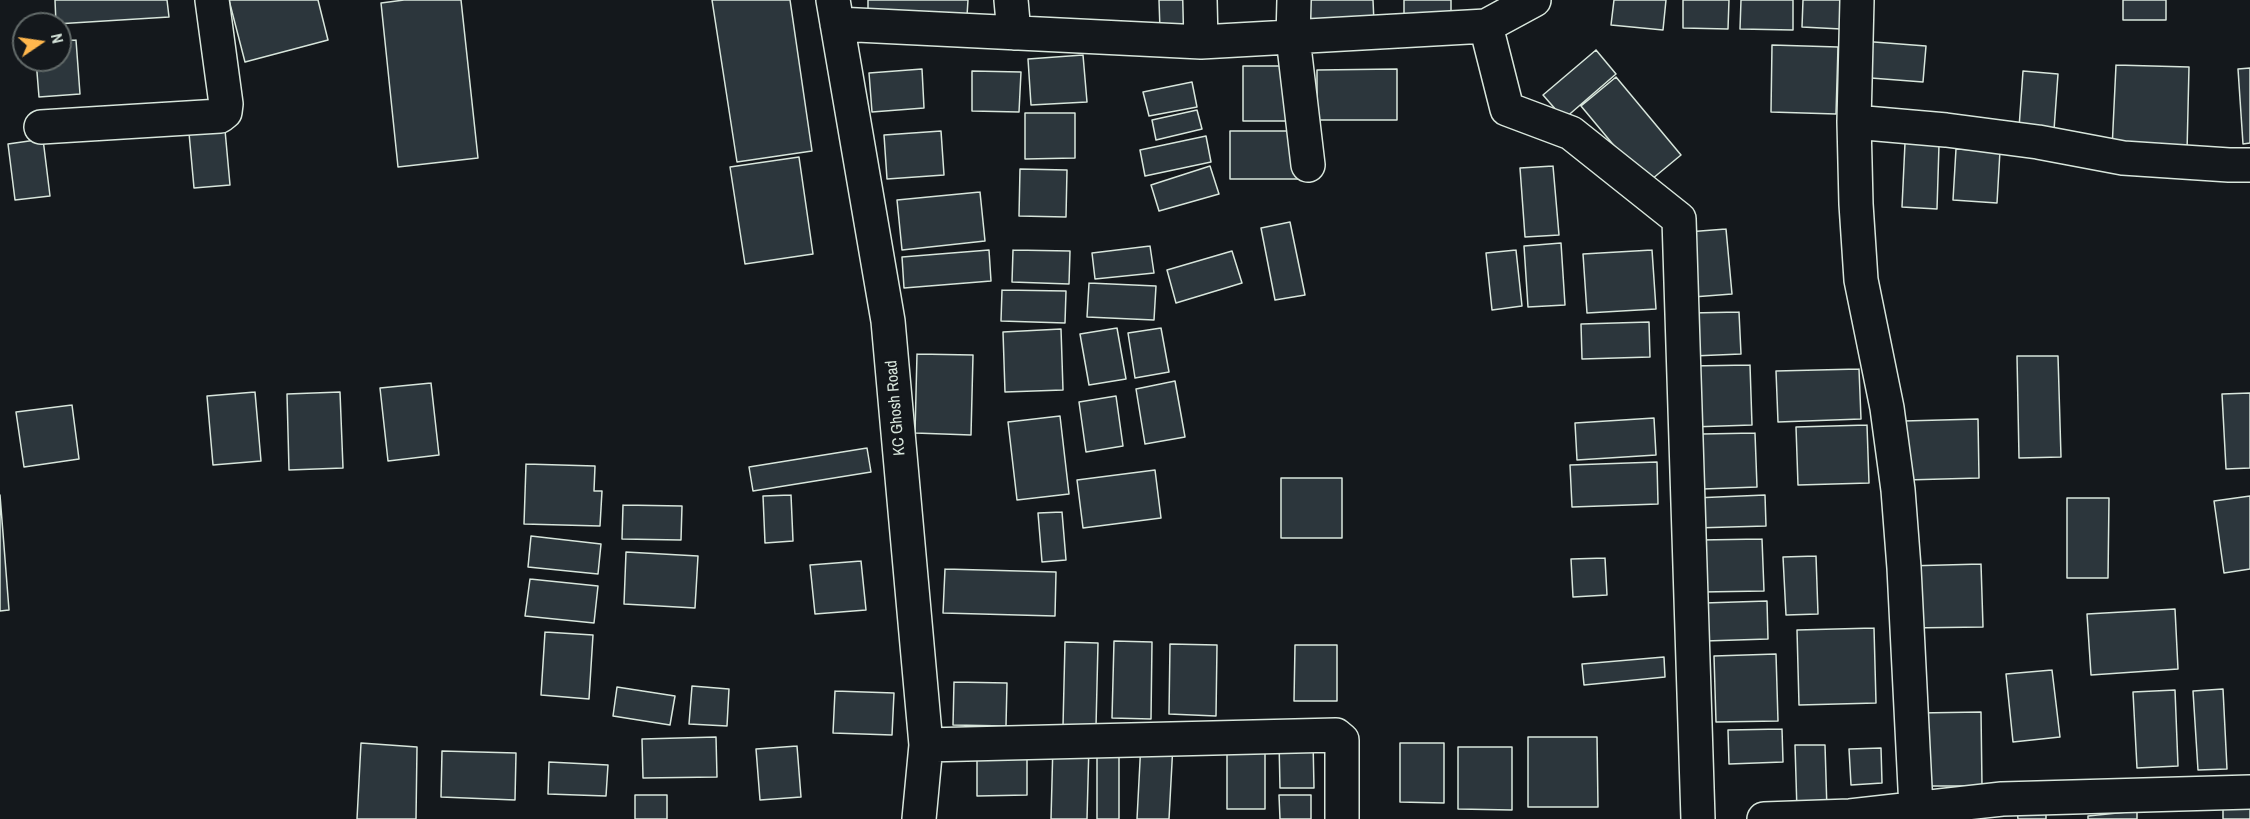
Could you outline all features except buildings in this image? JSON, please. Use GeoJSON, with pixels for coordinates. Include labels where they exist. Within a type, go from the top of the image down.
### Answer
{"type":"FeatureCollection","features":[{"type":"Feature","properties":{"kind":"street"},"geometry":{"type":"LineString","coordinates":[[40,127],[220,116],[225,112],[226,104],[212,0]]}},
{"type":"Feature","properties":{"kind":"street"},"geometry":{"type":"LineString","coordinates":[[1011,0],[1014,33]]}},
{"type":"Feature","properties":{"kind":"street"},"geometry":{"type":"LineString","coordinates":[[1200,0],[1201,42]]}},
{"type":"Feature","properties":{"kind":"street"},"geometry":{"type":"LineString","coordinates":[[1294,0],[1293,38],[1308,165]]}},
{"type":"Feature","properties":{"kind":"street"},"geometry":{"type":"LineString","coordinates":[[835,12],[1014,33],[1201,42],[1293,38],[1488,13],[1534,0]]}},
{"type":"Feature","properties":{"kind":"street"},"geometry":{"type":"LineString","coordinates":[[1857,0],[1854,122],[1861,280],[1887,408],[1898,490],[1916,808]]}},
{"type":"Feature","properties":{"kind":"street","name":"KC Ghosh Road"},"geometry":{"type":"LineString","coordinates":[[835,12],[888,321],[926,745],[919,819]]}},
{"type":"Feature","properties":{"kind":"street"},"geometry":{"type":"LineString","coordinates":[[1488,13],[1490,48],[1507,109],[1571,133],[1679,219],[1698,819]]}},
{"type":"Feature","properties":{"kind":"street"},"geometry":{"type":"LineString","coordinates":[[1854,122],[1946,130],[2038,142],[2122,158],[2250,165]]}},
{"type":"Feature","properties":{"kind":"street"},"geometry":{"type":"LineString","coordinates":[[926,745],[1336,735],[1342,740],[1342,819]]}},
{"type":"Feature","properties":{"kind":"street"},"geometry":{"type":"LineString","coordinates":[[1764,819],[1850,816],[2002,799],[2065,808],[2250,792]]}}]}
